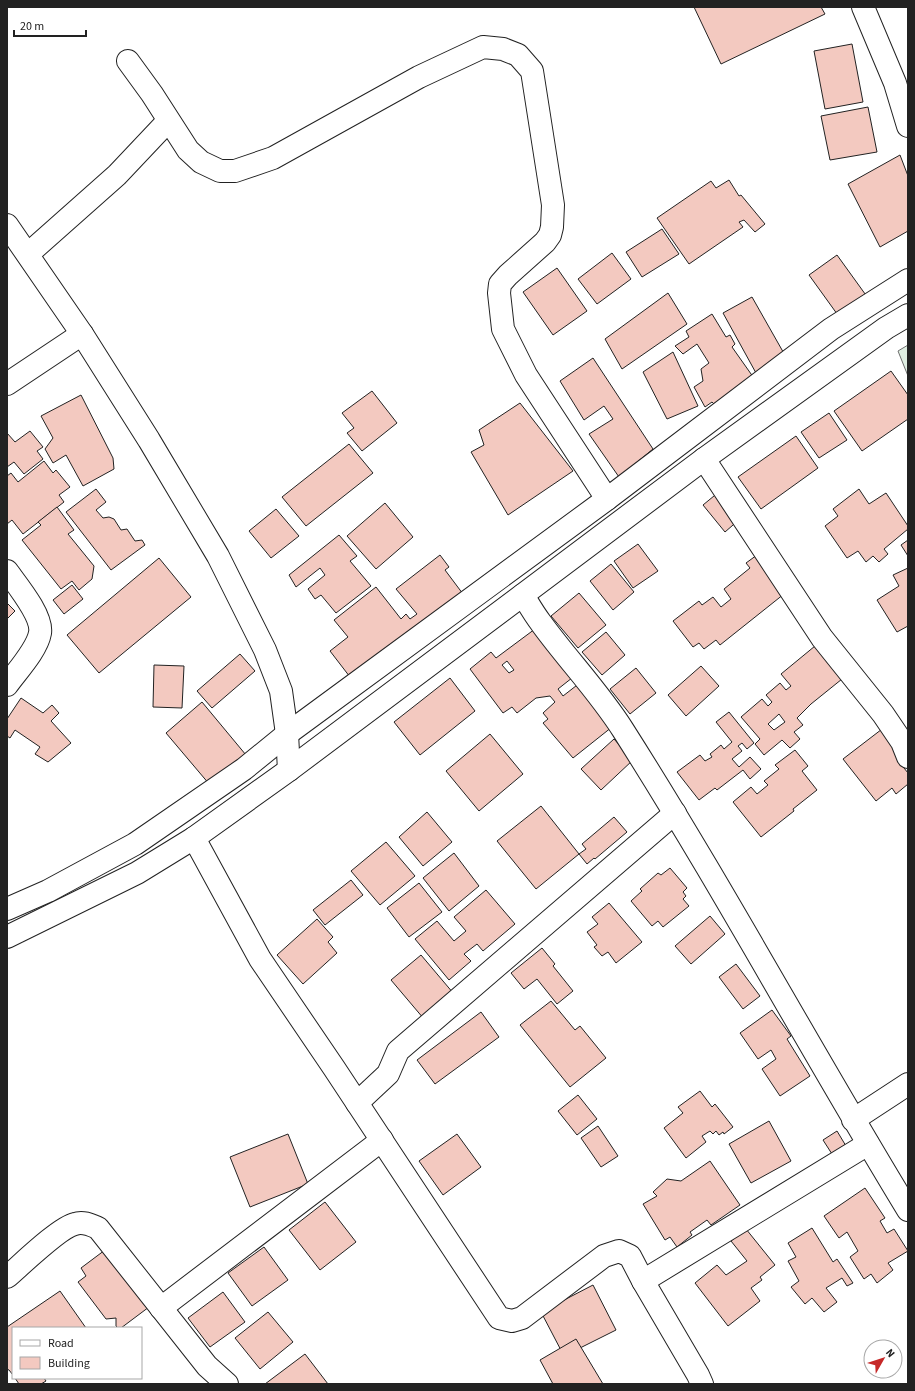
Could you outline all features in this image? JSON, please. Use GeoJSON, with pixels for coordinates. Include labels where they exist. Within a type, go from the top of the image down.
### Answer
{"type":"FeatureCollection","features":[{"type":"Feature","properties":{"kind":"street"},"geometry":{"type":"LineString","coordinates":[[863,7],[901,80],[908,126]]}},
{"type":"Feature","properties":{"kind":"street"},"geometry":{"type":"LineString","coordinates":[[128,61],[152,94],[188,150],[201,162],[220,171],[235,171],[273,158],[419,76],[483,47],[502,49],[518,55],[532,71],[552,205],[552,227],[550,235],[545,242],[500,284],[499,293],[503,329],[526,375],[607,499]]}},
{"type":"Feature","properties":{"kind":"street"},"geometry":{"type":"LineString","coordinates":[[28,254],[117,175],[168,121]]}},
{"type":"Feature","properties":{"kind":"street"},"geometry":{"type":"LineString","coordinates":[[7,225],[82,334],[149,440],[218,556],[265,650],[281,691],[287,734],[289,770]]}},
{"type":"Feature","properties":{"kind":"street"},"geometry":{"type":"LineString","coordinates":[[7,909],[48,891],[135,844],[244,769],[287,734],[607,499],[831,329],[908,280]]}},
{"type":"Feature","properties":{"kind":"street"},"geometry":{"type":"LineString","coordinates":[[7,937],[137,874],[194,838],[289,770],[704,459],[886,328],[908,315]]}},
{"type":"Feature","properties":{"kind":"street"},"geometry":{"type":"LineString","coordinates":[[7,384],[82,334]]}},
{"type":"Feature","properties":{"kind":"street"},"geometry":{"type":"LineString","coordinates":[[704,459],[822,638],[882,714],[902,742],[908,756]]}},
{"type":"Feature","properties":{"kind":"street"},"geometry":{"type":"LineString","coordinates":[[7,571],[36,613],[40,624],[40,632],[35,646],[7,685]]}},
{"type":"Feature","properties":{"kind":"street"},"geometry":{"type":"LineString","coordinates":[[523,595],[541,623],[586,679],[621,727],[675,813],[853,1120],[908,1210]]}},
{"type":"Feature","properties":{"kind":"street"},"geometry":{"type":"LineString","coordinates":[[357,1103],[388,1074],[398,1051],[675,813]]}},
{"type":"Feature","properties":{"kind":"street"},"geometry":{"type":"LineString","coordinates":[[194,838],[260,959],[382,1140],[499,1318],[512,1321],[522,1318],[604,1256],[619,1251],[630,1256],[702,1384]]}},
{"type":"Feature","properties":{"kind":"street"},"geometry":{"type":"LineString","coordinates":[[853,1120],[908,1084]]}},
{"type":"Feature","properties":{"kind":"street"},"geometry":{"type":"LineString","coordinates":[[161,1308],[382,1140]]}},
{"type":"Feature","properties":{"kind":"street"},"geometry":{"type":"LineString","coordinates":[[643,1281],[868,1144]]}},
{"type":"Feature","properties":{"kind":"street"},"geometry":{"type":"LineString","coordinates":[[7,1277],[62,1230],[74,1224],[86,1223],[98,1228],[207,1366],[227,1384]]}},
{"type":"Feature","properties":{"kind":"green space"},"geometry":{"type":"Polygon","coordinates":[[[908,345],[908,376],[898,351],[908,345]]]}},
{"type":"Feature","properties":{"kind":"building"},"geometry":{"type":"Polygon","coordinates":[[[694,7],[821,7],[825,14],[721,64],[694,7]]]}},
{"type":"Feature","properties":{"kind":"building"},"geometry":{"type":"Polygon","coordinates":[[[852,44],[863,102],[825,109],[814,51],[852,44]]]}},
{"type":"Feature","properties":{"kind":"building"},"geometry":{"type":"Polygon","coordinates":[[[868,107],[877,152],[830,160],[821,116],[868,107]]]}},
{"type":"Feature","properties":{"kind":"building"},"geometry":{"type":"Polygon","coordinates":[[[900,155],[908,176],[908,231],[880,247],[848,184],[900,155]]]}},
{"type":"Feature","properties":{"kind":"building"},"geometry":{"type":"Polygon","coordinates":[[[729,180],[739,196],[741,195],[765,224],[755,232],[744,220],[739,222],[743,227],[689,264],[657,218],[711,181],[716,188],[729,180]]]}},
{"type":"Feature","properties":{"kind":"building"},"geometry":{"type":"Polygon","coordinates":[[[662,229],[679,254],[642,277],[626,252],[662,229]]]}},
{"type":"Feature","properties":{"kind":"building"},"geometry":{"type":"Polygon","coordinates":[[[612,253],[631,279],[597,304],[578,279],[612,253]]]}},
{"type":"Feature","properties":{"kind":"building"},"geometry":{"type":"Polygon","coordinates":[[[837,255],[868,298],[840,318],[809,275],[837,255]]]}},
{"type":"Feature","properties":{"kind":"building"},"geometry":{"type":"Polygon","coordinates":[[[557,268],[587,311],[553,335],[523,292],[557,268]]]}},
{"type":"Feature","properties":{"kind":"building"},"geometry":{"type":"Polygon","coordinates":[[[668,293],[687,324],[622,369],[605,339],[668,293]]]}},
{"type":"Feature","properties":{"kind":"building"},"geometry":{"type":"Polygon","coordinates":[[[752,297],[786,357],[756,373],[723,313],[752,297]]]}},
{"type":"Feature","properties":{"kind":"building"},"geometry":{"type":"Polygon","coordinates":[[[712,314],[726,337],[730,335],[735,344],[732,347],[756,381],[719,409],[712,402],[705,407],[694,387],[703,381],[701,369],[709,363],[697,344],[683,354],[675,346],[689,337],[686,331],[712,314]]]}},
{"type":"Feature","properties":{"kind":"building"},"geometry":{"type":"Polygon","coordinates":[[[673,352],[698,406],[667,419],[643,372],[673,352]]]}},
{"type":"Feature","properties":{"kind":"building"},"geometry":{"type":"Polygon","coordinates":[[[593,358],[653,449],[619,477],[589,434],[613,419],[604,406],[584,420],[560,381],[593,358]]]}},
{"type":"Feature","properties":{"kind":"building"},"geometry":{"type":"Polygon","coordinates":[[[891,371],[908,395],[908,419],[862,451],[834,411],[891,371]]]}},
{"type":"Feature","properties":{"kind":"building"},"geometry":{"type":"Polygon","coordinates":[[[372,391],[397,423],[362,451],[347,433],[354,428],[342,413],[372,391]]]}},
{"type":"Feature","properties":{"kind":"building"},"geometry":{"type":"Polygon","coordinates":[[[81,395],[113,458],[114,469],[83,486],[66,455],[53,463],[45,449],[53,438],[41,416],[81,395]]]}},
{"type":"Feature","properties":{"kind":"building"},"geometry":{"type":"Polygon","coordinates":[[[520,403],[573,471],[508,515],[471,452],[484,445],[479,430],[520,403]]]}},
{"type":"Feature","properties":{"kind":"building"},"geometry":{"type":"Polygon","coordinates":[[[829,413],[847,440],[819,458],[801,432],[829,413]]]}},
{"type":"Feature","properties":{"kind":"building"},"geometry":{"type":"Polygon","coordinates":[[[30,431],[43,447],[37,451],[43,459],[24,474],[14,462],[7,467],[7,433],[15,442],[30,431]]]}},
{"type":"Feature","properties":{"kind":"building"},"geometry":{"type":"Polygon","coordinates":[[[796,436],[818,468],[761,509],[738,477],[796,436]]]}},
{"type":"Feature","properties":{"kind":"building"},"geometry":{"type":"Polygon","coordinates":[[[349,444],[373,473],[306,526],[282,497],[349,444]]]}},
{"type":"Feature","properties":{"kind":"building"},"geometry":{"type":"Polygon","coordinates":[[[44,461],[53,473],[56,470],[70,487],[59,495],[64,502],[23,534],[12,520],[7,524],[7,476],[11,473],[18,482],[44,461]]]}},
{"type":"Feature","properties":{"kind":"building"},"geometry":{"type":"Polygon","coordinates":[[[96,489],[106,502],[96,510],[103,518],[109,517],[114,519],[121,530],[127,529],[135,541],[142,540],[145,545],[111,570],[66,512],[96,489]]]}},
{"type":"Feature","properties":{"kind":"building"},"geometry":{"type":"Polygon","coordinates":[[[859,489],[869,504],[886,493],[908,526],[908,529],[884,549],[888,554],[879,562],[873,556],[866,562],[858,551],[847,558],[825,526],[838,516],[833,509],[859,489]]]}},
{"type":"Feature","properties":{"kind":"building"},"geometry":{"type":"Polygon","coordinates":[[[720,491],[741,518],[725,532],[703,505],[720,491]]]}},
{"type":"Feature","properties":{"kind":"building"},"geometry":{"type":"Polygon","coordinates":[[[385,503],[413,537],[376,569],[347,536],[385,503]]]}},
{"type":"Feature","properties":{"kind":"building"},"geometry":{"type":"Polygon","coordinates":[[[57,507],[74,530],[68,534],[94,566],[92,579],[79,590],[72,581],[61,589],[22,540],[41,525],[38,522],[57,507]]]}},
{"type":"Feature","properties":{"kind":"building"},"geometry":{"type":"Polygon","coordinates":[[[276,509],[299,536],[271,558],[249,531],[276,509]]]}},
{"type":"Feature","properties":{"kind":"building"},"geometry":{"type":"Polygon","coordinates":[[[339,535],[357,556],[350,561],[371,586],[336,613],[321,595],[315,599],[308,589],[325,575],[320,568],[296,587],[289,575],[339,535]]]}},
{"type":"Feature","properties":{"kind":"building"},"geometry":{"type":"Polygon","coordinates":[[[908,540],[908,556],[901,545],[908,540]]]}},
{"type":"Feature","properties":{"kind":"building"},"geometry":{"type":"Polygon","coordinates":[[[638,544],[658,571],[633,588],[614,561],[638,544]]]}},
{"type":"Feature","properties":{"kind":"building"},"geometry":{"type":"Polygon","coordinates":[[[440,555],[449,567],[445,570],[463,594],[350,677],[330,651],[348,637],[334,620],[376,587],[401,619],[406,614],[410,619],[417,614],[396,589],[440,555]]]}},
{"type":"Feature","properties":{"kind":"building"},"geometry":{"type":"Polygon","coordinates":[[[757,555],[784,594],[720,645],[716,640],[704,649],[699,643],[693,647],[673,621],[699,601],[702,605],[713,597],[721,607],[731,599],[724,589],[750,568],[746,563],[757,555]]]}},
{"type":"Feature","properties":{"kind":"building"},"geometry":{"type":"Polygon","coordinates":[[[159,558],[191,597],[99,673],[67,635],[159,558]]]}},
{"type":"Feature","properties":{"kind":"building"},"geometry":{"type":"Polygon","coordinates":[[[611,564],[634,592],[613,610],[590,581],[611,564]]]}},
{"type":"Feature","properties":{"kind":"building"},"geometry":{"type":"Polygon","coordinates":[[[908,568],[908,626],[897,632],[877,600],[899,586],[893,575],[908,568]]]}},
{"type":"Feature","properties":{"kind":"building"},"geometry":{"type":"Polygon","coordinates":[[[72,585],[83,599],[64,614],[53,600],[72,585]]]}},
{"type":"Feature","properties":{"kind":"building"},"geometry":{"type":"Polygon","coordinates":[[[579,593],[606,625],[578,648],[551,616],[579,593]]]}},
{"type":"Feature","properties":{"kind":"building"},"geometry":{"type":"Polygon","coordinates":[[[7,603],[15,611],[7,619],[7,603]]]}},
{"type":"Feature","properties":{"kind":"building"},"geometry":{"type":"Polygon","coordinates":[[[539,626],[577,674],[558,689],[563,696],[581,682],[612,727],[573,758],[543,723],[548,719],[543,713],[555,702],[550,696],[536,698],[517,713],[512,707],[503,713],[470,669],[491,652],[496,658],[539,626]],[[507,661],[502,665],[509,673],[514,670],[507,661]]]}},
{"type":"Feature","properties":{"kind":"building"},"geometry":{"type":"Polygon","coordinates":[[[606,632],[625,655],[602,675],[582,652],[606,632]]]}},
{"type":"Feature","properties":{"kind":"building"},"geometry":{"type":"Polygon","coordinates":[[[815,646],[847,675],[811,704],[797,718],[803,725],[794,732],[800,739],[790,748],[782,740],[764,755],[755,744],[760,739],[741,717],[762,699],[768,706],[772,702],[766,695],[780,683],[786,690],[791,686],[781,674],[815,646]],[[779,714],[768,724],[774,730],[785,722],[779,714]]]}},
{"type":"Feature","properties":{"kind":"building"},"geometry":{"type":"Polygon","coordinates":[[[240,654],[255,671],[212,708],[197,691],[240,654]]]}},
{"type":"Feature","properties":{"kind":"building"},"geometry":{"type":"Polygon","coordinates":[[[154,665],[184,666],[182,708],[153,707],[154,665]]]}},
{"type":"Feature","properties":{"kind":"building"},"geometry":{"type":"Polygon","coordinates":[[[701,666],[719,686],[686,716],[668,695],[701,666]]]}},
{"type":"Feature","properties":{"kind":"building"},"geometry":{"type":"Polygon","coordinates":[[[636,668],[656,693],[630,714],[610,689],[636,668]]]}},
{"type":"Feature","properties":{"kind":"building"},"geometry":{"type":"Polygon","coordinates":[[[450,678],[475,711],[420,755],[394,722],[450,678]]]}},
{"type":"Feature","properties":{"kind":"building"},"geometry":{"type":"Polygon","coordinates":[[[21,698],[43,713],[52,705],[59,713],[51,721],[71,743],[48,762],[35,754],[40,747],[15,730],[10,738],[7,736],[7,719],[21,698]]]}},
{"type":"Feature","properties":{"kind":"building"},"geometry":{"type":"Polygon","coordinates":[[[202,702],[246,755],[210,785],[166,733],[202,702]]]}},
{"type":"Feature","properties":{"kind":"building"},"geometry":{"type":"Polygon","coordinates":[[[729,712],[754,743],[747,749],[742,743],[738,746],[742,751],[732,759],[739,767],[750,757],[761,769],[750,779],[743,770],[717,790],[715,788],[699,800],[677,772],[700,755],[705,761],[712,757],[710,754],[721,745],[724,749],[732,742],[716,722],[729,712]]]}},
{"type":"Feature","properties":{"kind":"building"},"geometry":{"type":"Polygon","coordinates":[[[886,726],[898,749],[904,768],[908,773],[908,784],[896,794],[892,788],[876,801],[843,759],[886,726]]]}},
{"type":"Feature","properties":{"kind":"building"},"geometry":{"type":"Polygon","coordinates":[[[490,734],[523,774],[479,811],[446,771],[490,734]]]}},
{"type":"Feature","properties":{"kind":"building"},"geometry":{"type":"Polygon","coordinates":[[[614,739],[633,760],[601,790],[581,769],[614,739]]]}},
{"type":"Feature","properties":{"kind":"building"},"geometry":{"type":"Polygon","coordinates":[[[795,750],[808,766],[802,771],[817,790],[793,809],[794,811],[761,837],[733,802],[751,787],[757,794],[768,785],[764,781],[779,769],[775,765],[795,750]]]}},
{"type":"Feature","properties":{"kind":"building"},"geometry":{"type":"Polygon","coordinates":[[[541,806],[579,854],[536,889],[497,841],[541,806]]]}},
{"type":"Feature","properties":{"kind":"building"},"geometry":{"type":"Polygon","coordinates":[[[427,812],[452,842],[423,866],[399,837],[427,812]]]}},
{"type":"Feature","properties":{"kind":"building"},"geometry":{"type":"Polygon","coordinates":[[[614,817],[627,832],[587,864],[579,854],[586,849],[582,844],[614,817]]]}},
{"type":"Feature","properties":{"kind":"building"},"geometry":{"type":"Polygon","coordinates":[[[386,842],[415,876],[380,905],[351,871],[386,842]]]}},
{"type":"Feature","properties":{"kind":"building"},"geometry":{"type":"Polygon","coordinates":[[[454,853],[479,886],[449,911],[423,878],[454,853]]]}},
{"type":"Feature","properties":{"kind":"building"},"geometry":{"type":"Polygon","coordinates":[[[670,868],[687,888],[683,892],[686,896],[683,899],[689,906],[663,927],[658,921],[652,926],[631,901],[642,891],[640,889],[658,873],[661,875],[670,868]]]}},
{"type":"Feature","properties":{"kind":"building"},"geometry":{"type":"Polygon","coordinates":[[[351,880],[363,895],[325,925],[313,910],[351,880]]]}},
{"type":"Feature","properties":{"kind":"building"},"geometry":{"type":"Polygon","coordinates":[[[419,883],[442,912],[409,937],[387,908],[419,883]]]}},
{"type":"Feature","properties":{"kind":"building"},"geometry":{"type":"Polygon","coordinates":[[[486,890],[515,924],[483,951],[477,944],[464,954],[471,961],[449,980],[415,939],[437,921],[454,941],[466,931],[454,917],[486,890]]]}},
{"type":"Feature","properties":{"kind":"building"},"geometry":{"type":"Polygon","coordinates":[[[609,903],[642,942],[616,963],[608,952],[602,956],[594,947],[597,945],[587,932],[598,924],[592,917],[609,903]]]}},
{"type":"Feature","properties":{"kind":"building"},"geometry":{"type":"Polygon","coordinates":[[[710,916],[725,934],[691,964],[675,946],[710,916]]]}},
{"type":"Feature","properties":{"kind":"building"},"geometry":{"type":"Polygon","coordinates":[[[317,919],[333,937],[328,942],[337,953],[303,984],[277,955],[317,919]]]}},
{"type":"Feature","properties":{"kind":"building"},"geometry":{"type":"Polygon","coordinates":[[[542,948],[555,964],[553,966],[573,991],[557,1004],[537,979],[524,989],[511,973],[542,948]]]}},
{"type":"Feature","properties":{"kind":"building"},"geometry":{"type":"Polygon","coordinates":[[[421,955],[454,994],[424,1019],[391,980],[421,955]]]}},
{"type":"Feature","properties":{"kind":"building"},"geometry":{"type":"Polygon","coordinates":[[[736,964],[760,996],[743,1009],[719,977],[736,964]]]}},
{"type":"Feature","properties":{"kind":"building"},"geometry":{"type":"Polygon","coordinates":[[[551,1001],[575,1030],[580,1026],[606,1058],[570,1087],[520,1025],[551,1001]]]}},
{"type":"Feature","properties":{"kind":"building"},"geometry":{"type":"Polygon","coordinates":[[[772,1010],[791,1036],[787,1039],[810,1076],[780,1096],[762,1069],[776,1059],[771,1050],[758,1059],[740,1033],[772,1010]]]}},
{"type":"Feature","properties":{"kind":"building"},"geometry":{"type":"Polygon","coordinates":[[[481,1012],[499,1037],[435,1084],[417,1060],[481,1012]]]}},
{"type":"Feature","properties":{"kind":"building"},"geometry":{"type":"Polygon","coordinates":[[[700,1091],[712,1107],[715,1104],[733,1127],[724,1134],[723,1132],[719,1135],[716,1131],[713,1134],[710,1131],[702,1136],[706,1142],[686,1158],[664,1128],[683,1113],[678,1107],[700,1091]]]}},
{"type":"Feature","properties":{"kind":"building"},"geometry":{"type":"Polygon","coordinates":[[[578,1095],[597,1119],[577,1135],[558,1111],[578,1095]]]}},
{"type":"Feature","properties":{"kind":"building"},"geometry":{"type":"Polygon","coordinates":[[[769,1121],[791,1161],[751,1183],[729,1144],[769,1121]]]}},
{"type":"Feature","properties":{"kind":"building"},"geometry":{"type":"Polygon","coordinates":[[[598,1126],[618,1156],[601,1167],[581,1138],[598,1126]]]}},
{"type":"Feature","properties":{"kind":"building"},"geometry":{"type":"Polygon","coordinates":[[[837,1131],[846,1146],[832,1154],[823,1140],[837,1131]]]}},
{"type":"Feature","properties":{"kind":"building"},"geometry":{"type":"Polygon","coordinates":[[[288,1134],[308,1184],[250,1207],[230,1157],[288,1134]]]}},
{"type":"Feature","properties":{"kind":"building"},"geometry":{"type":"Polygon","coordinates":[[[457,1134],[481,1167],[443,1195],[419,1161],[457,1134]]]}},
{"type":"Feature","properties":{"kind":"building"},"geometry":{"type":"Polygon","coordinates":[[[710,1161],[740,1205],[711,1225],[707,1220],[690,1232],[692,1235],[677,1247],[670,1237],[665,1240],[643,1204],[657,1196],[653,1192],[667,1179],[681,1181],[710,1161]]]}},
{"type":"Feature","properties":{"kind":"building"},"geometry":{"type":"Polygon","coordinates":[[[865,1188],[885,1218],[880,1221],[887,1233],[894,1229],[908,1251],[888,1263],[893,1270],[877,1283],[871,1274],[864,1279],[850,1257],[858,1251],[847,1232],[839,1238],[824,1216],[865,1188]]]}},
{"type":"Feature","properties":{"kind":"building"},"geometry":{"type":"Polygon","coordinates":[[[325,1202],[356,1242],[320,1270],[289,1230],[325,1202]]]}},
{"type":"Feature","properties":{"kind":"building"},"geometry":{"type":"Polygon","coordinates":[[[812,1228],[833,1262],[837,1259],[853,1283],[847,1286],[842,1278],[826,1288],[837,1302],[824,1312],[812,1298],[805,1304],[791,1287],[799,1281],[788,1261],[796,1257],[788,1243],[812,1228]]]}},
{"type":"Feature","properties":{"kind":"building"},"geometry":{"type":"Polygon","coordinates":[[[746,1229],[775,1265],[760,1277],[762,1280],[751,1288],[760,1301],[728,1326],[695,1283],[717,1265],[726,1275],[747,1261],[731,1241],[746,1229]]]}},
{"type":"Feature","properties":{"kind":"building"},"geometry":{"type":"Polygon","coordinates":[[[264,1247],[288,1280],[252,1306],[228,1273],[264,1247]]]}},
{"type":"Feature","properties":{"kind":"building"},"geometry":{"type":"Polygon","coordinates":[[[105,1250],[149,1307],[122,1327],[117,1327],[116,1318],[106,1319],[78,1282],[86,1276],[81,1268],[105,1250]]]}},
{"type":"Feature","properties":{"kind":"building"},"geometry":{"type":"Polygon","coordinates":[[[593,1285],[616,1330],[564,1356],[541,1312],[593,1285]]]}},
{"type":"Feature","properties":{"kind":"building"},"geometry":{"type":"Polygon","coordinates":[[[60,1291],[85,1327],[12,1327],[12,1374],[7,1369],[7,1327],[60,1291]]]}},
{"type":"Feature","properties":{"kind":"building"},"geometry":{"type":"Polygon","coordinates":[[[223,1292],[245,1322],[210,1347],[188,1318],[223,1292]]]}},
{"type":"Feature","properties":{"kind":"building"},"geometry":{"type":"Polygon","coordinates":[[[268,1312],[293,1342],[260,1369],[235,1338],[268,1312]]]}},
{"type":"Feature","properties":{"kind":"building"},"geometry":{"type":"Polygon","coordinates":[[[576,1339],[603,1384],[553,1384],[540,1360],[576,1339]]]}},
{"type":"Feature","properties":{"kind":"building"},"geometry":{"type":"Polygon","coordinates":[[[305,1354],[328,1384],[265,1384],[305,1354]]]}},
{"type":"Feature","properties":{"kind":"building"},"geometry":{"type":"Polygon","coordinates":[[[16,1379],[45,1379],[46,1381],[41,1384],[19,1384],[16,1379]]]}}]}
